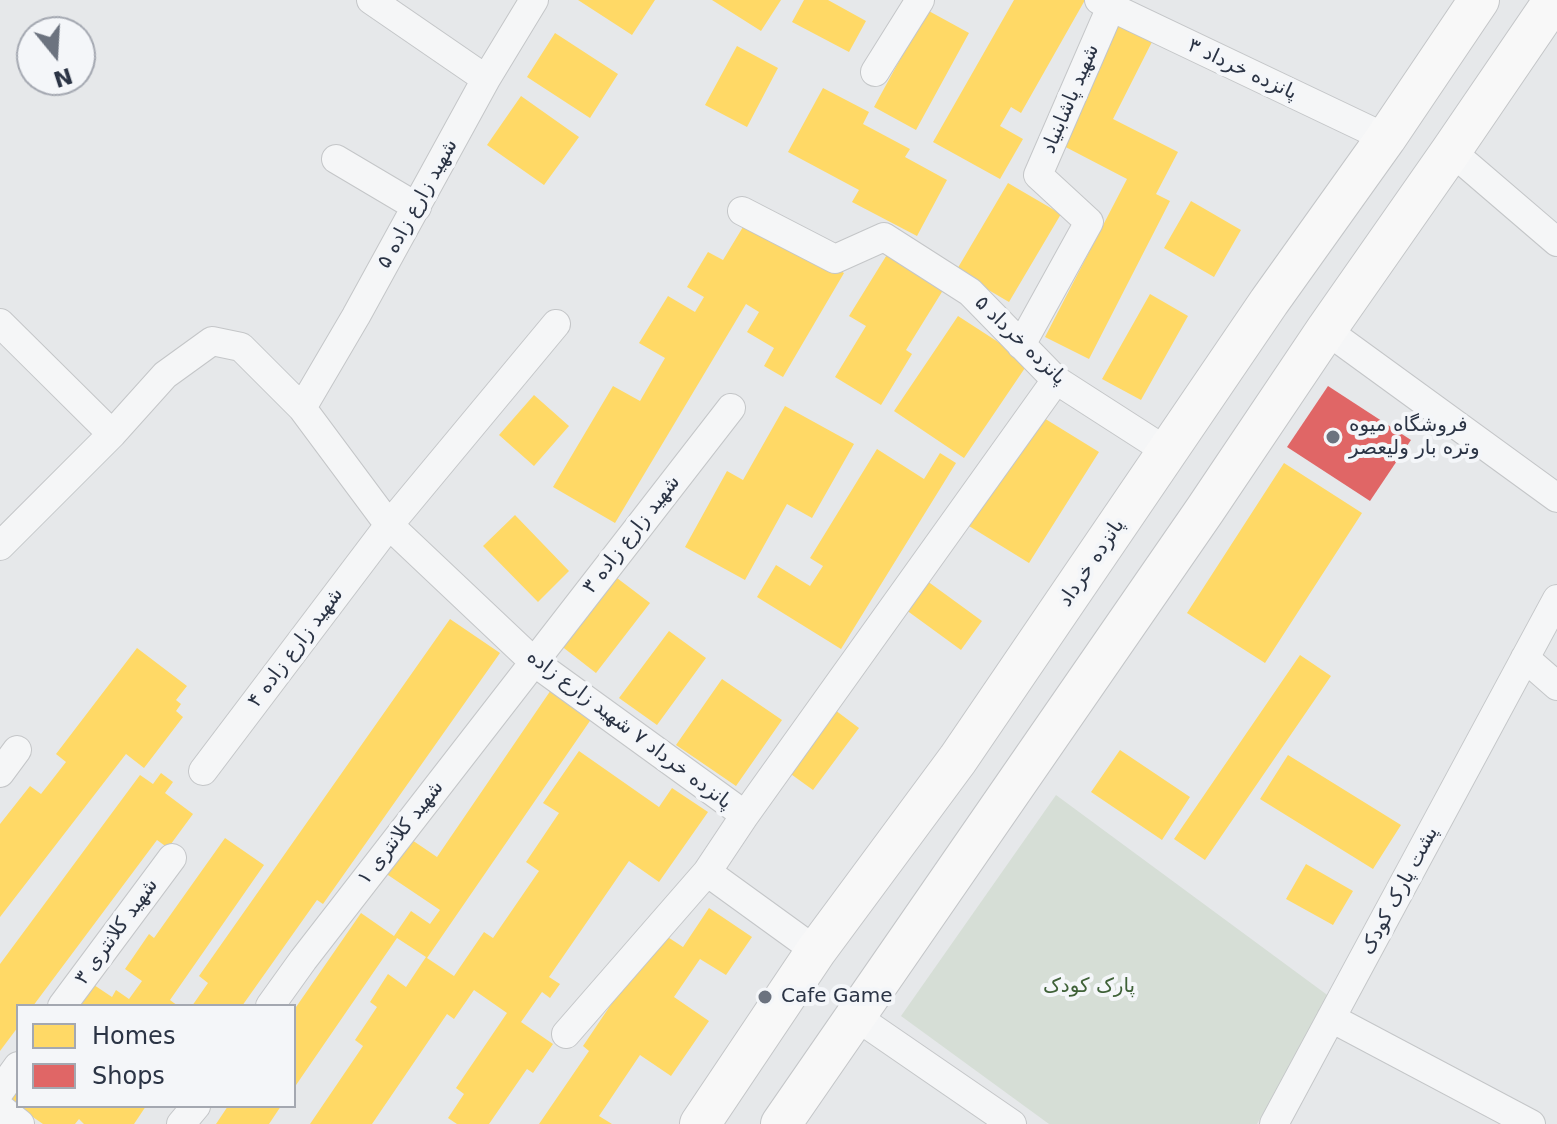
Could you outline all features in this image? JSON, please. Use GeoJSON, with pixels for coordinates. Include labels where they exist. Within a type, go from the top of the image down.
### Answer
{"type":"FeatureCollection","features":[{"type":"Feature","properties":{"kind":"main road","name":"پانزده خرداد"},"geometry":{"type":"LineString","coordinates":[[700,1124],[816,951],[958,759],[1479,0]]}},
{"type":"Feature","properties":{"kind":"main road"},"geometry":{"type":"LineString","coordinates":[[781,1124],[1554,0]]}},
{"type":"Feature","properties":{"kind":"street"},"geometry":{"type":"LineString","coordinates":[[371,0],[486,79]]}},
{"type":"Feature","properties":{"kind":"street","name":"شهید زارع زاده ۵"},"geometry":{"type":"LineString","coordinates":[[302,408],[486,79],[534,0]]}},
{"type":"Feature","properties":{"kind":"street"},"geometry":{"type":"LineString","coordinates":[[875,72],[920,0]]}},
{"type":"Feature","properties":{"kind":"street","name":"پانزده خرداد ۳"},"geometry":{"type":"LineString","coordinates":[[1108,2],[1386,138]]}},
{"type":"Feature","properties":{"kind":"street","name":"شهید پاشابنیاد"},"geometry":{"type":"LineString","coordinates":[[1021,345],[1089,222],[1038,175],[1108,2]]}},
{"type":"Feature","properties":{"kind":"street"},"geometry":{"type":"LineString","coordinates":[[1451,151],[1557,242]]}},
{"type":"Feature","properties":{"kind":"street"},"geometry":{"type":"LineString","coordinates":[[336,159],[417,207]]}},
{"type":"Feature","properties":{"kind":"street","name":"پانزده خرداد ۵"},"geometry":{"type":"LineString","coordinates":[[742,211],[835,259],[884,237],[970,292],[1056,380],[1168,452]]}},
{"type":"Feature","properties":{"kind":"street"},"geometry":{"type":"LineString","coordinates":[[0,323],[112,434]]}},
{"type":"Feature","properties":{"kind":"street","name":"شهید زارع زاده ۴"},"geometry":{"type":"LineString","coordinates":[[203,771],[389,525],[556,324]]}},
{"type":"Feature","properties":{"kind":"street"},"geometry":{"type":"LineString","coordinates":[[1326,330],[1557,498]]}},
{"type":"Feature","properties":{"kind":"street","name":"پانزده خرداد ۷ شهید زارع زاده"},"geometry":{"type":"LineString","coordinates":[[0,546],[112,434],[165,375],[212,341],[241,347],[302,408],[389,525],[534,662],[745,815],[707,872],[566,1034]]}},
{"type":"Feature","properties":{"kind":"street"},"geometry":{"type":"LineString","coordinates":[[745,815],[1056,380]]}},
{"type":"Feature","properties":{"kind":"street","name":"شهید زارع زاده ۳"},"geometry":{"type":"LineString","coordinates":[[534,662],[731,408]]}},
{"type":"Feature","properties":{"kind":"street","name":"پشت پارک کودک"},"geometry":{"type":"LineString","coordinates":[[1274,1124],[1557,599]]}},
{"type":"Feature","properties":{"kind":"street"},"geometry":{"type":"LineString","coordinates":[[1525,658],[1557,686]]}},
{"type":"Feature","properties":{"kind":"street","name":"شهید کلانتری ۱"},"geometry":{"type":"LineString","coordinates":[[271,1004],[534,662]]}},
{"type":"Feature","properties":{"kind":"street"},"geometry":{"type":"LineString","coordinates":[[0,773],[17,750]]}},
{"type":"Feature","properties":{"kind":"street","name":"شهید کلانتری ۳"},"geometry":{"type":"LineString","coordinates":[[63,1004],[172,858]]}},
{"type":"Feature","properties":{"kind":"street"},"geometry":{"type":"LineString","coordinates":[[707,872],[816,951]]}},
{"type":"Feature","properties":{"kind":"street"},"geometry":{"type":"LineString","coordinates":[[855,1016],[1012,1124]]}},
{"type":"Feature","properties":{"kind":"street"},"geometry":{"type":"LineString","coordinates":[[1331,1018],[1531,1124]]}},
{"type":"Feature","properties":{"kind":"street"},"geometry":{"type":"LineString","coordinates":[[0,1091],[16,1069]]}},
{"type":"Feature","properties":{"kind":"street"},"geometry":{"type":"LineString","coordinates":[[0,1108],[20,1124]]}},
{"type":"Feature","properties":{"kind":"street"},"geometry":{"type":"LineString","coordinates":[[181,1124],[194,1108]]}},
{"type":"Feature","properties":{"kind":"green space","name":"پارک کودک"},"geometry":{"type":"Polygon","coordinates":[[[1056,795],[1330,997],[1257,1124],[1049,1124],[901,1016],[1056,795]]]}},
{"type":"Feature","properties":{"kind":"building: Homes"},"geometry":{"type":"Polygon","coordinates":[[[578,0],[655,0],[632,35],[578,0]]]}},
{"type":"Feature","properties":{"kind":"building: Homes"},"geometry":{"type":"Polygon","coordinates":[[[712,0],[781,0],[761,31],[712,0]]]}},
{"type":"Feature","properties":{"kind":"building: Homes"},"geometry":{"type":"Polygon","coordinates":[[[804,0],[828,0],[866,21],[849,52],[792,22],[804,0]]]}},
{"type":"Feature","properties":{"kind":"building: Homes"},"geometry":{"type":"Polygon","coordinates":[[[1014,0],[1085,0],[1021,113],[1011,107],[1000,126],[1023,139],[1000,179],[933,142],[1014,0]]]}},
{"type":"Feature","properties":{"kind":"building: Homes"},"geometry":{"type":"Polygon","coordinates":[[[927,10],[969,33],[916,130],[874,107],[927,10]]]}},
{"type":"Feature","properties":{"kind":"building: Homes"},"geometry":{"type":"Polygon","coordinates":[[[1118,17],[1155,36],[1113,119],[1178,152],[1156,194],[1170,201],[1089,359],[1045,337],[1127,179],[1054,141],[1118,17]]]}},
{"type":"Feature","properties":{"kind":"building: Homes"},"geometry":{"type":"Polygon","coordinates":[[[555,33],[618,74],[590,118],[527,77],[555,33]]]}},
{"type":"Feature","properties":{"kind":"building: Homes"},"geometry":{"type":"Polygon","coordinates":[[[737,46],[778,68],[747,127],[705,105],[737,46]]]}},
{"type":"Feature","properties":{"kind":"building: Homes"},"geometry":{"type":"Polygon","coordinates":[[[823,88],[869,112],[863,124],[910,149],[905,157],[947,180],[917,236],[852,202],[859,190],[788,152],[823,88]]]}},
{"type":"Feature","properties":{"kind":"building: Homes"},"geometry":{"type":"Polygon","coordinates":[[[521,96],[579,137],[544,185],[487,145],[521,96]]]}},
{"type":"Feature","properties":{"kind":"building: Homes"},"geometry":{"type":"Polygon","coordinates":[[[1008,183],[1061,214],[1009,302],[956,271],[1008,183]]]}},
{"type":"Feature","properties":{"kind":"building: Homes"},"geometry":{"type":"Polygon","coordinates":[[[1191,201],[1241,230],[1214,277],[1164,248],[1191,201]]]}},
{"type":"Feature","properties":{"kind":"building: Homes"},"geometry":{"type":"Polygon","coordinates":[[[749,217],[844,273],[783,377],[764,366],[774,348],[747,332],[759,312],[746,304],[615,523],[553,487],[613,386],[640,401],[665,358],[639,343],[668,296],[695,312],[704,297],[687,287],[708,252],[723,260],[749,217]]]}},
{"type":"Feature","properties":{"kind":"building: Homes"},"geometry":{"type":"Polygon","coordinates":[[[888,253],[945,287],[906,350],[912,354],[881,405],[835,377],[866,326],[849,316],[888,253]]]}},
{"type":"Feature","properties":{"kind":"building: Homes"},"geometry":{"type":"Polygon","coordinates":[[[1150,294],[1188,316],[1141,400],[1102,379],[1150,294]]]}},
{"type":"Feature","properties":{"kind":"building: Homes"},"geometry":{"type":"Polygon","coordinates":[[[958,316],[1029,362],[964,458],[894,411],[958,316]]]}},
{"type":"Feature","properties":{"kind":"building: Homes"},"geometry":{"type":"Polygon","coordinates":[[[534,395],[569,426],[534,466],[499,435],[534,395]]]}},
{"type":"Feature","properties":{"kind":"building: Homes"},"geometry":{"type":"Polygon","coordinates":[[[785,406],[854,444],[812,518],[787,504],[745,580],[685,547],[727,471],[743,480],[785,406]]]}},
{"type":"Feature","properties":{"kind":"building: Homes"},"geometry":{"type":"Polygon","coordinates":[[[1039,415],[1099,452],[1029,563],[969,526],[1039,415]]]}},
{"type":"Feature","properties":{"kind":"building: Homes"},"geometry":{"type":"Polygon","coordinates":[[[877,449],[924,479],[940,453],[956,463],[841,649],[757,597],[776,565],[810,586],[823,566],[810,558],[877,449]]]}},
{"type":"Feature","properties":{"kind":"building: Homes"},"geometry":{"type":"Polygon","coordinates":[[[1284,463],[1362,513],[1265,663],[1187,613],[1284,463]]]}},
{"type":"Feature","properties":{"kind":"building: Homes"},"geometry":{"type":"Polygon","coordinates":[[[515,515],[569,571],[538,602],[483,546],[515,515]]]}},
{"type":"Feature","properties":{"kind":"building: Homes"},"geometry":{"type":"Polygon","coordinates":[[[613,575],[650,603],[596,673],[560,645],[613,575]]]}},
{"type":"Feature","properties":{"kind":"building: Homes"},"geometry":{"type":"Polygon","coordinates":[[[923,578],[982,621],[961,650],[902,607],[923,578]]]}},
{"type":"Feature","properties":{"kind":"building: Homes"},"geometry":{"type":"Polygon","coordinates":[[[450,619],[500,653],[323,904],[317,900],[243,1004],[193,1004],[208,983],[199,976],[450,619]]]}},
{"type":"Feature","properties":{"kind":"building: Homes"},"geometry":{"type":"Polygon","coordinates":[[[669,631],[706,658],[657,725],[619,698],[669,631]]]}},
{"type":"Feature","properties":{"kind":"building: Homes"},"geometry":{"type":"Polygon","coordinates":[[[137,648],[187,686],[176,700],[181,704],[176,711],[183,717],[144,768],[126,754],[0,917],[0,824],[30,786],[41,794],[66,762],[56,754],[137,648]]]}},
{"type":"Feature","properties":{"kind":"building: Homes"},"geometry":{"type":"Polygon","coordinates":[[[1300,655],[1331,676],[1205,860],[1174,839],[1300,655]]]}},
{"type":"Feature","properties":{"kind":"building: Homes"},"geometry":{"type":"Polygon","coordinates":[[[722,679],[782,720],[736,786],[676,745],[722,679]]]}},
{"type":"Feature","properties":{"kind":"building: Homes"},"geometry":{"type":"Polygon","coordinates":[[[553,687],[594,715],[427,958],[454,976],[484,932],[493,938],[539,871],[526,862],[559,813],[543,803],[579,751],[659,807],[672,788],[708,812],[659,882],[629,861],[549,977],[560,984],[550,998],[542,992],[521,1022],[553,1044],[533,1073],[527,1069],[489,1124],[457,1124],[448,1118],[464,1094],[456,1088],[507,1013],[474,990],[454,1019],[447,1014],[372,1124],[310,1124],[363,1046],[355,1040],[377,1007],[370,1002],[388,974],[406,987],[426,957],[397,938],[296,1085],[296,1007],[361,913],[394,936],[411,911],[430,924],[440,910],[385,873],[409,838],[437,857],[553,687]]]}},
{"type":"Feature","properties":{"kind":"building: Homes"},"geometry":{"type":"Polygon","coordinates":[[[835,710],[859,728],[813,790],[788,772],[835,710]]]}},
{"type":"Feature","properties":{"kind":"building: Homes"},"geometry":{"type":"Polygon","coordinates":[[[1120,750],[1190,797],[1162,840],[1091,792],[1120,750]]]}},
{"type":"Feature","properties":{"kind":"building: Homes"},"geometry":{"type":"Polygon","coordinates":[[[1288,755],[1401,825],[1373,869],[1260,799],[1288,755]]]}},
{"type":"Feature","properties":{"kind":"building: Homes"},"geometry":{"type":"Polygon","coordinates":[[[161,773],[173,782],[165,793],[193,814],[168,848],[157,840],[34,1004],[16,1004],[16,1030],[0,1051],[0,964],[140,775],[153,784],[161,773]]]}},
{"type":"Feature","properties":{"kind":"building: Homes"},"geometry":{"type":"Polygon","coordinates":[[[225,838],[264,865],[170,1000],[175,1004],[77,1004],[88,981],[112,997],[116,990],[129,999],[142,981],[125,969],[149,934],[154,938],[225,838]]]}},
{"type":"Feature","properties":{"kind":"building: Homes"},"geometry":{"type":"Polygon","coordinates":[[[1306,864],[1353,891],[1333,925],[1286,899],[1306,864]]]}},
{"type":"Feature","properties":{"kind":"building: Homes"},"geometry":{"type":"Polygon","coordinates":[[[709,908],[752,937],[726,975],[700,959],[674,997],[709,1021],[671,1076],[640,1055],[599,1116],[612,1124],[539,1124],[589,1051],[583,1046],[660,932],[683,947],[709,908]]]}},
{"type":"Feature","properties":{"kind":"building: Homes"},"geometry":{"type":"Polygon","coordinates":[[[16,1080],[16,1105],[4,1097],[16,1080]]]}},
{"type":"Feature","properties":{"kind":"building: Homes"},"geometry":{"type":"Polygon","coordinates":[[[20,1108],[145,1108],[134,1124],[84,1124],[79,1119],[75,1124],[43,1124],[20,1108]]]}},
{"type":"Feature","properties":{"kind":"building: Homes"},"geometry":{"type":"Polygon","coordinates":[[[227,1108],[280,1108],[269,1124],[216,1124],[227,1108]]]}},
{"type":"Feature","properties":{"kind":"building: Shops"},"geometry":{"type":"Polygon","coordinates":[[[1328,386],[1411,440],[1370,501],[1287,447],[1328,386]]]}},
{"type":"Feature","properties":{"kind":"place","name":"فروشگاه میوه وتره بار ولیعصر"},"geometry":{"type":"Point","coordinates":[1333,437]}},
{"type":"Feature","properties":{"kind":"place","name":"Cafe Game"},"geometry":{"type":"Point","coordinates":[765,997]}}]}
